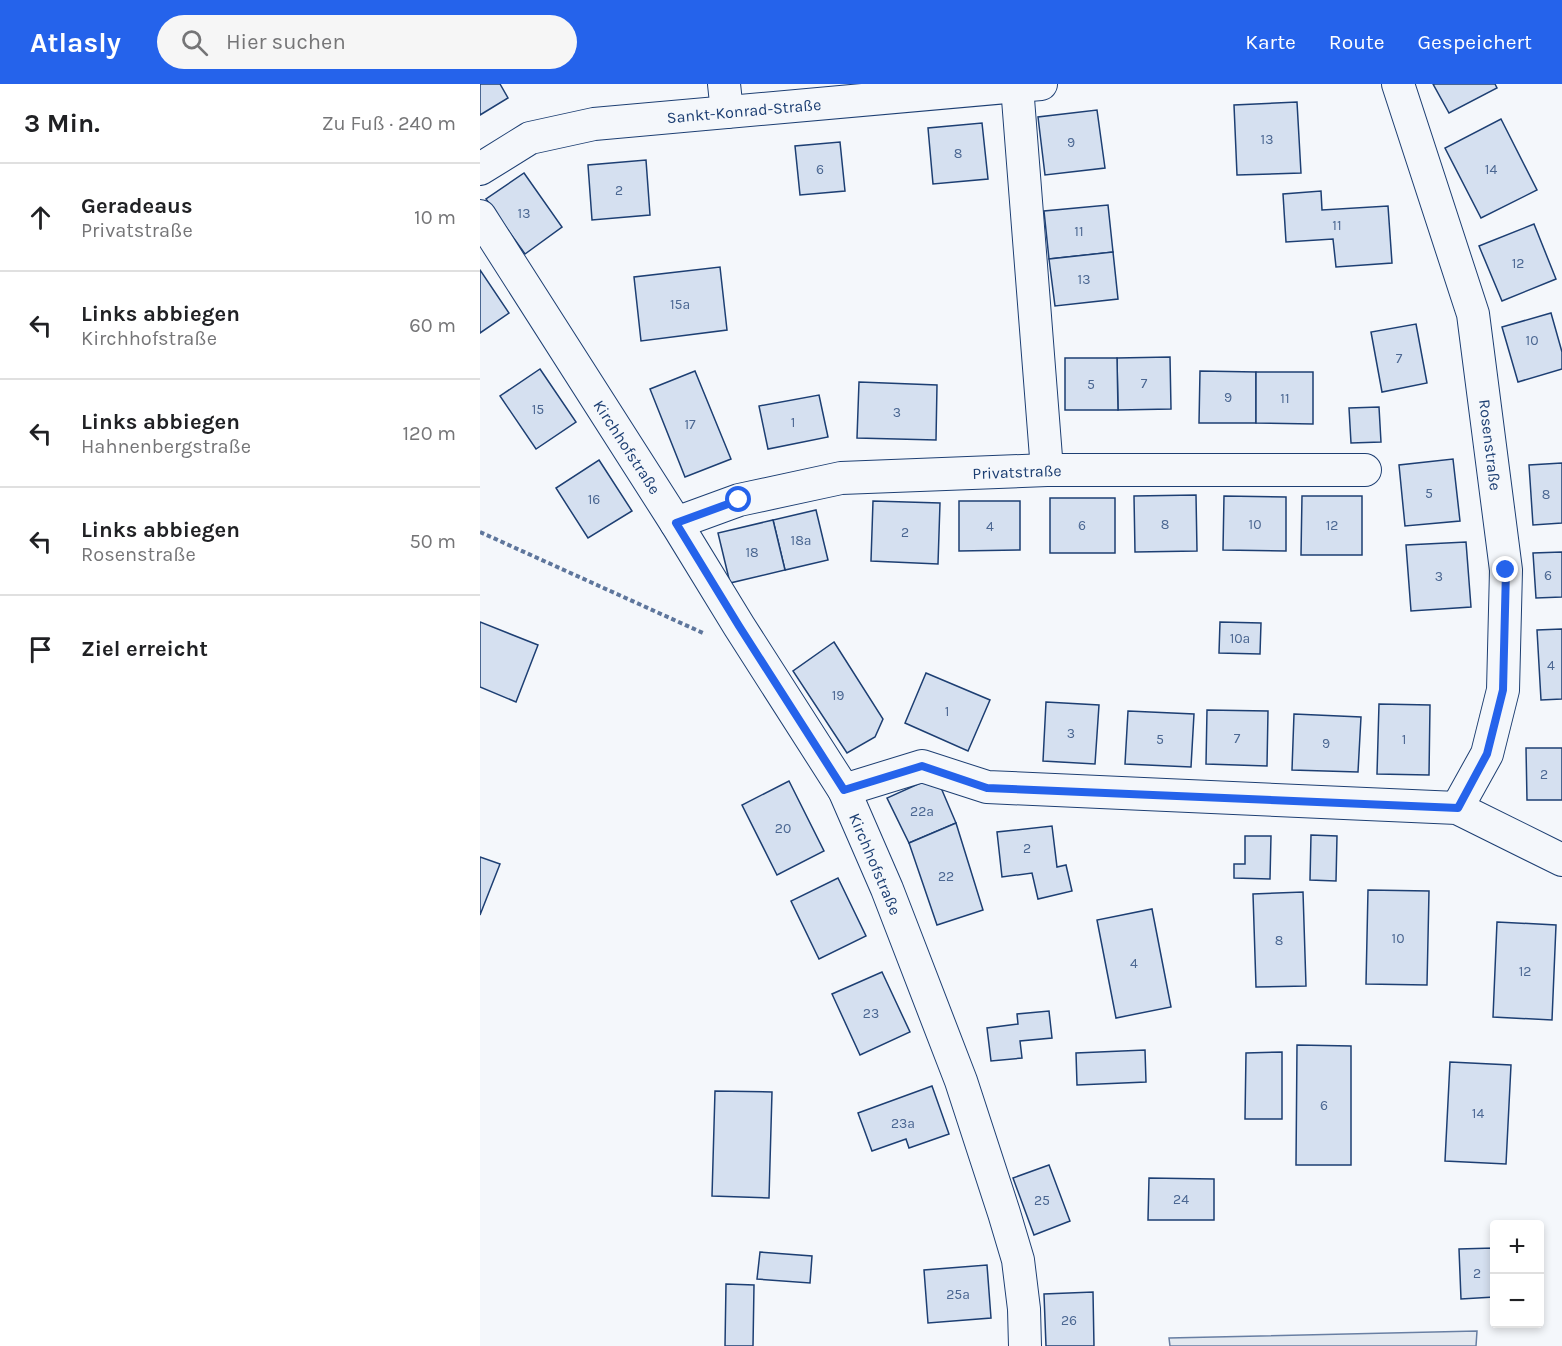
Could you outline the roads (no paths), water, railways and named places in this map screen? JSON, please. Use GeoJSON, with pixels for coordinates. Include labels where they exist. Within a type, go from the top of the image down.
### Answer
{"type":"FeatureCollection","features":[{"type":"Feature","properties":{"kind":"street","name":"Rosenstraße"},"geometry":{"type":"LineString","coordinates":[[1398,84],[1473,314],[1506,570],[1503,690],[1487,754],[1458,808]]}},
{"type":"Feature","properties":{"kind":"street","name":"Sankt-Konrad-Straße"},"geometry":{"type":"LineString","coordinates":[[480,169],[530,138],[725,98],[1029,85],[1047,470]]}},
{"type":"Feature","properties":{"kind":"street","name":"Kirchhofstraße"},"geometry":{"type":"LineString","coordinates":[[480,216],[844,790],[887,890],[957,1070],[1001,1203],[1018,1260],[1024,1309],[1024,1346]]}},
{"type":"Feature","properties":{"kind":"street","name":"Privatstraße"},"geometry":{"type":"LineString","coordinates":[[676,523],[739,500],[841,478],[1047,470],[1365,470]]}},
{"type":"Feature","properties":{"kind":"street"},"geometry":{"type":"LineString","coordinates":[[844,790],[922,766],[987,788],[1458,808],[1562,860]]}}]}
